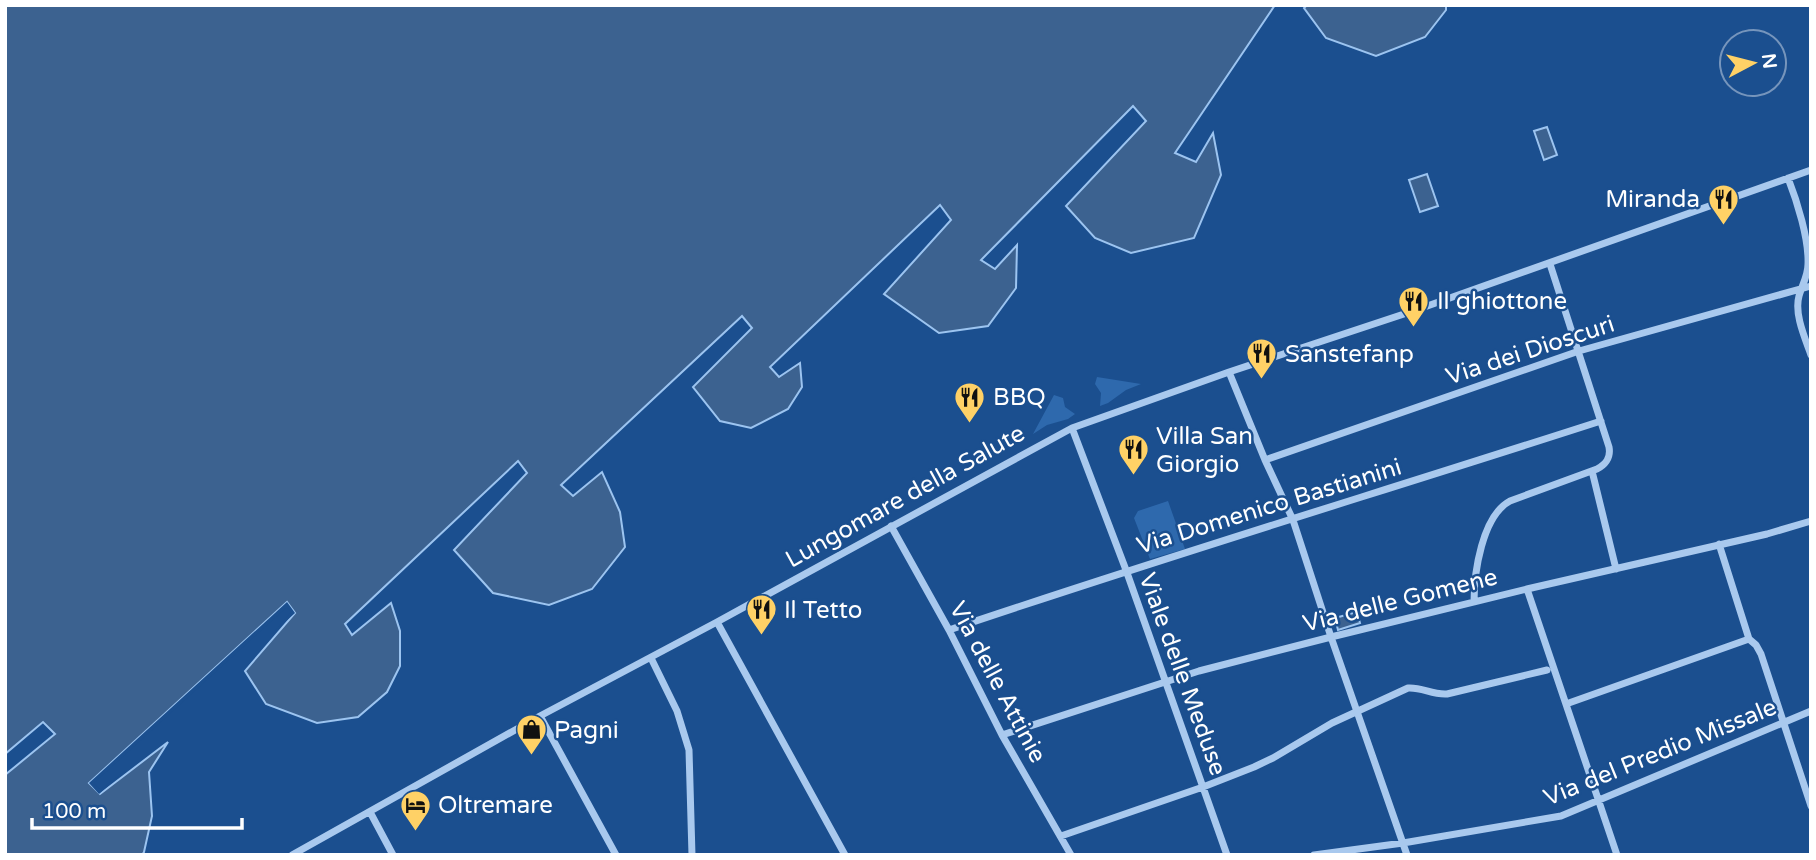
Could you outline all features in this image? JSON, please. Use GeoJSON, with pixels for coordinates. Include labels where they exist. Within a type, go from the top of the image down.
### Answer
{"type":"FeatureCollection","features":[{"type":"Feature","properties":{"kind":"street","name":"Lungomare della Salute"},"geometry":{"type":"LineString","coordinates":[[292,855],[540,716],[1072,428],[1550,264],[1811,170]]}},
{"type":"Feature","properties":{"kind":"street"},"geometry":{"type":"LineString","coordinates":[[1788,178],[1797,203],[1808,257],[1807,287],[1799,295],[1799,310],[1811,355]]}},
{"type":"Feature","properties":{"kind":"street"},"geometry":{"type":"LineString","coordinates":[[1474,602],[1476,566],[1498,509],[1510,501],[1592,471],[1605,464],[1610,454],[1580,351],[1550,264]]}},
{"type":"Feature","properties":{"kind":"street","name":"Via dei Dioscuri"},"geometry":{"type":"LineString","coordinates":[[1265,460],[1580,351],[1807,287]]}},
{"type":"Feature","properties":{"kind":"street"},"geometry":{"type":"LineString","coordinates":[[1229,372],[1293,520],[1407,855]]}},
{"type":"Feature","properties":{"kind":"street","name":"Via Domenico Bastianini"},"geometry":{"type":"LineString","coordinates":[[949,631],[1126,570],[1293,520],[1601,421]]}},
{"type":"Feature","properties":{"kind":"street","name":"Viale delle Meduse"},"geometry":{"type":"LineString","coordinates":[[1072,428],[1126,570],[1227,855]]}},
{"type":"Feature","properties":{"kind":"street"},"geometry":{"type":"LineString","coordinates":[[1592,471],[1616,569]]}},
{"type":"Feature","properties":{"kind":"street","name":"Via delle Gomene"},"geometry":{"type":"LineString","coordinates":[[1002,735],[1199,671],[1527,589],[1767,534],[1811,521]]}},
{"type":"Feature","properties":{"kind":"street","name":"Via delle Attinie"},"geometry":{"type":"LineString","coordinates":[[891,526],[1002,735],[1071,855]]}},
{"type":"Feature","properties":{"kind":"street"},"geometry":{"type":"LineString","coordinates":[[1719,544],[1748,639],[1759,649],[1811,806]]}},
{"type":"Feature","properties":{"kind":"street"},"geometry":{"type":"LineString","coordinates":[[1527,589],[1617,855]]}},
{"type":"Feature","properties":{"kind":"street"},"geometry":{"type":"LineString","coordinates":[[717,622],[845,855]]}},
{"type":"Feature","properties":{"kind":"street"},"geometry":{"type":"LineString","coordinates":[[1566,704],[1748,639]]}},
{"type":"Feature","properties":{"kind":"street"},"geometry":{"type":"LineString","coordinates":[[651,657],[677,711],[689,750],[692,855]]}},
{"type":"Feature","properties":{"kind":"street"},"geometry":{"type":"LineString","coordinates":[[1061,836],[1203,787],[1268,760],[1312,734],[1408,688],[1447,694],[1547,670]]}},
{"type":"Feature","properties":{"kind":"street","name":"Via del Predio Missale"},"geometry":{"type":"LineString","coordinates":[[1314,855],[1403,843],[1566,814],[1811,711]]}},
{"type":"Feature","properties":{"kind":"street"},"geometry":{"type":"LineString","coordinates":[[540,716],[616,855]]}},
{"type":"Feature","properties":{"kind":"street"},"geometry":{"type":"LineString","coordinates":[[370,812],[393,855]]}},
{"type":"Feature","properties":{"kind":"shaded area"},"geometry":{"type":"Polygon","coordinates":[[[5,5],[1275,5],[1175,153],[1196,162],[1213,133],[1221,175],[1194,238],[1131,253],[1095,238],[1066,206],[1146,121],[1133,106],[981,260],[995,269],[1017,245],[1016,288],[988,326],[939,333],[884,294],[951,220],[940,205],[770,367],[779,377],[800,363],[802,387],[788,409],[751,428],[720,421],[693,387],[752,328],[742,316],[561,485],[573,496],[602,472],[620,512],[625,547],[592,589],[549,605],[493,593],[454,550],[527,473],[518,461],[345,624],[352,635],[391,603],[400,631],[400,666],[387,692],[358,717],[317,723],[266,704],[245,671],[295,613],[287,602],[89,783],[100,794],[168,742],[149,772],[152,816],[142,855],[5,855],[5,775],[55,734],[43,722],[5,754],[5,5]]]}},
{"type":"Feature","properties":{"kind":"shaded area"},"geometry":{"type":"Polygon","coordinates":[[[1307,5],[1446,5],[1446,10],[1425,37],[1376,56],[1326,38],[1304,8],[1307,5]]]}},
{"type":"Feature","properties":{"kind":"shaded area"},"geometry":{"type":"Polygon","coordinates":[[[1547,127],[1557,155],[1544,160],[1534,131],[1547,127]]]}},
{"type":"Feature","properties":{"kind":"shaded area"},"geometry":{"type":"Polygon","coordinates":[[[1427,174],[1438,206],[1420,212],[1409,180],[1427,174]]]}},
{"type":"Feature","properties":{"kind":"shaded area"},"geometry":{"type":"Polygon","coordinates":[[[1097,377],[1141,384],[1100,406],[1101,393],[1095,384],[1097,377]]]}},
{"type":"Feature","properties":{"kind":"shaded area"},"geometry":{"type":"Polygon","coordinates":[[[1054,395],[1063,398],[1065,407],[1075,414],[1047,425],[1033,434],[1054,395]]]}},
{"type":"Feature","properties":{"kind":"shaded area"},"geometry":{"type":"Polygon","coordinates":[[[1168,501],[1185,549],[1150,559],[1134,518],[1138,511],[1168,501]]]}},
{"type":"Feature","properties":{"kind":"shaded area"},"geometry":{"type":"Polygon","coordinates":[[[1357,612],[1360,623],[1338,630],[1335,618],[1357,612]]]}},
{"type":"Feature","properties":{"kind":"pier"},"geometry":{"type":"Polygon","coordinates":[[[287,602],[295,613],[272,634],[291,612],[287,607],[94,783],[100,790],[126,770],[99,794],[89,783],[287,602]]]}},
{"type":"Feature","properties":{"kind":"place","name":"Miranda"},"geometry":{"type":"Point","coordinates":[1723,226]}},
{"type":"Feature","properties":{"kind":"place","name":"Il ghiottone"},"geometry":{"type":"Point","coordinates":[1414,328]}},
{"type":"Feature","properties":{"kind":"place","name":"Sanstefanp"},"geometry":{"type":"Point","coordinates":[1262,381]}},
{"type":"Feature","properties":{"kind":"place","name":"BBQ"},"geometry":{"type":"Point","coordinates":[970,424]}},
{"type":"Feature","properties":{"kind":"place","name":"Villa San Giorgio"},"geometry":{"type":"Point","coordinates":[1133,477]}},
{"type":"Feature","properties":{"kind":"place","name":"Il Tetto"},"geometry":{"type":"Point","coordinates":[761,637]}},
{"type":"Feature","properties":{"kind":"place","name":"Pagni"},"geometry":{"type":"Point","coordinates":[531,757]}},
{"type":"Feature","properties":{"kind":"place","name":"Oltremare"},"geometry":{"type":"Point","coordinates":[415,832]}}]}
